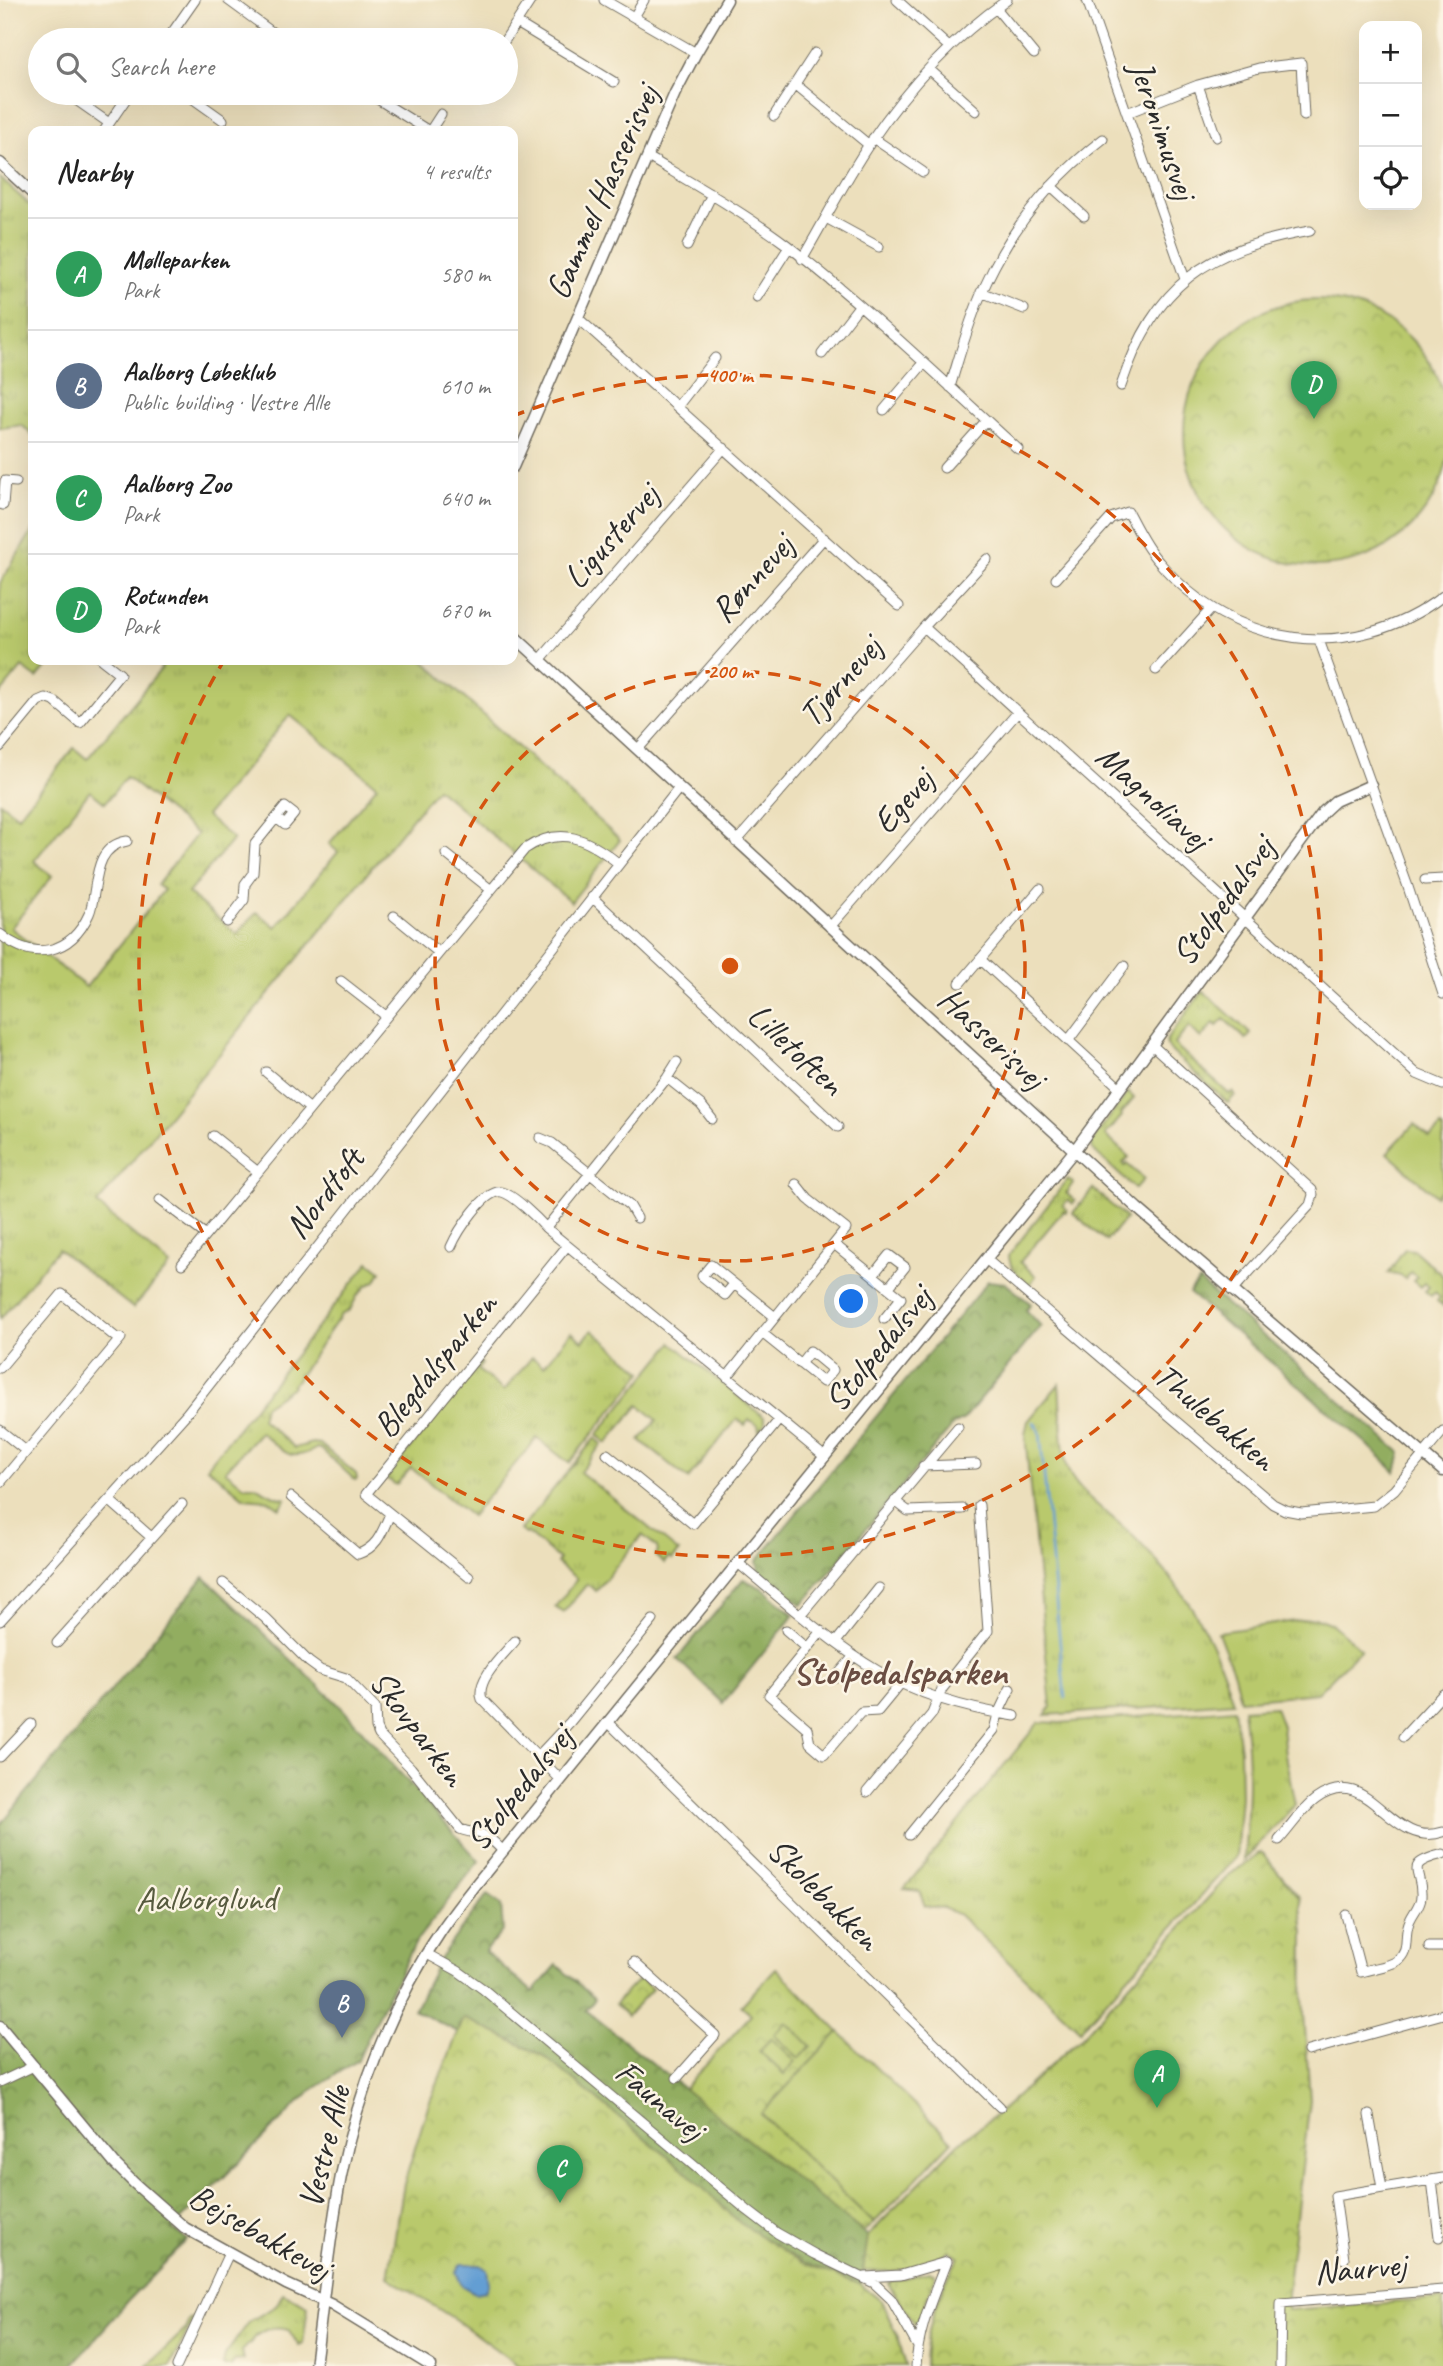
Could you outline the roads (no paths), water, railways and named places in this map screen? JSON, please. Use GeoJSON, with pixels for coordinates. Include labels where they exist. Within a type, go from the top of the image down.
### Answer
{"type":"FeatureCollection","features":[{"type":"Feature","properties":{"kind":"street"},"geometry":{"type":"LineString","coordinates":[[228,0],[266,28]]}},
{"type":"Feature","properties":{"kind":"street"},"geometry":{"type":"LineString","coordinates":[[513,28],[531,0]]}},
{"type":"Feature","properties":{"kind":"street"},"geometry":{"type":"LineString","coordinates":[[604,0],[696,53]]}},
{"type":"Feature","properties":{"kind":"street"},"geometry":{"type":"LineString","coordinates":[[634,17],[644,0]]}},
{"type":"Feature","properties":{"kind":"street","name":"Gammel Hasserisvej"},"geometry":{"type":"LineString","coordinates":[[518,442],[578,318],[675,93],[727,0]]}},
{"type":"Feature","properties":{"kind":"street"},"geometry":{"type":"LineString","coordinates":[[897,0],[949,47]]}},
{"type":"Feature","properties":{"kind":"street"},"geometry":{"type":"LineString","coordinates":[[802,259],[871,142],[949,47],[1007,0]]}},
{"type":"Feature","properties":{"kind":"street","name":"Jeronimusvej"},"geometry":{"type":"LineString","coordinates":[[1087,0],[1185,279]]}},
{"type":"Feature","properties":{"kind":"street"},"geometry":{"type":"LineString","coordinates":[[174,28],[190,2]]}},
{"type":"Feature","properties":{"kind":"street"},"geometry":{"type":"LineString","coordinates":[[996,8],[1034,54]]}},
{"type":"Feature","properties":{"kind":"street"},"geometry":{"type":"LineString","coordinates":[[517,23],[614,82]]}},
{"type":"Feature","properties":{"kind":"street"},"geometry":{"type":"LineString","coordinates":[[774,116],[815,53]]}},
{"type":"Feature","properties":{"kind":"street"},"geometry":{"type":"LineString","coordinates":[[1128,113],[1199,85],[1259,68],[1301,63],[1304,116]]}},
{"type":"Feature","properties":{"kind":"street"},"geometry":{"type":"LineString","coordinates":[[929,69],[976,111]]}},
{"type":"Feature","properties":{"kind":"street"},"geometry":{"type":"LineString","coordinates":[[795,84],[871,142],[923,172]]}},
{"type":"Feature","properties":{"kind":"street"},"geometry":{"type":"LineString","coordinates":[[1199,85],[1216,137]]}},
{"type":"Feature","properties":{"kind":"street"},"geometry":{"type":"LineString","coordinates":[[81,105],[105,126]]}},
{"type":"Feature","properties":{"kind":"street"},"geometry":{"type":"LineString","coordinates":[[107,126],[122,105]]}},
{"type":"Feature","properties":{"kind":"street"},"geometry":{"type":"LineString","coordinates":[[202,105],[223,120]]}},
{"type":"Feature","properties":{"kind":"street"},"geometry":{"type":"LineString","coordinates":[[387,105],[421,126]]}},
{"type":"Feature","properties":{"kind":"street"},"geometry":{"type":"LineString","coordinates":[[433,126],[441,114]]}},
{"type":"Feature","properties":{"kind":"street"},"geometry":{"type":"LineString","coordinates":[[950,387],[981,292],[1001,251],[1051,186],[1073,162],[1103,139]]}},
{"type":"Feature","properties":{"kind":"street"},"geometry":{"type":"LineString","coordinates":[[648,157],[712,194],[789,247],[924,363],[1018,449]]}},
{"type":"Feature","properties":{"kind":"street"},"geometry":{"type":"LineString","coordinates":[[0,163],[28,189]]}},
{"type":"Feature","properties":{"kind":"street"},"geometry":{"type":"LineString","coordinates":[[1051,186],[1084,216]]}},
{"type":"Feature","properties":{"kind":"street"},"geometry":{"type":"LineString","coordinates":[[687,246],[712,194]]}},
{"type":"Feature","properties":{"kind":"street"},"geometry":{"type":"LineString","coordinates":[[826,218],[879,247]]}},
{"type":"Feature","properties":{"kind":"street"},"geometry":{"type":"LineString","coordinates":[[1121,386],[1132,351],[1148,323],[1185,279],[1242,246],[1310,230]]}},
{"type":"Feature","properties":{"kind":"street"},"geometry":{"type":"LineString","coordinates":[[757,297],[789,247]]}},
{"type":"Feature","properties":{"kind":"street"},"geometry":{"type":"LineString","coordinates":[[981,292],[1024,309]]}},
{"type":"Feature","properties":{"kind":"street"},"geometry":{"type":"LineString","coordinates":[[822,354],[859,306]]}},
{"type":"Feature","properties":{"kind":"street"},"geometry":{"type":"LineString","coordinates":[[578,318],[900,606]]}},
{"type":"Feature","properties":{"kind":"street"},"geometry":{"type":"LineString","coordinates":[[677,407],[715,358]]}},
{"type":"Feature","properties":{"kind":"street"},"geometry":{"type":"LineString","coordinates":[[884,410],[924,363]]}},
{"type":"Feature","properties":{"kind":"street"},"geometry":{"type":"LineString","coordinates":[[944,468],[986,421]]}},
{"type":"Feature","properties":{"kind":"street","name":"Ligustervej"},"geometry":{"type":"LineString","coordinates":[[540,660],[724,448]]}},
{"type":"Feature","properties":{"kind":"street"},"geometry":{"type":"LineString","coordinates":[[0,505],[3,505],[5,481],[16,482]]}},
{"type":"Feature","properties":{"kind":"street"},"geometry":{"type":"LineString","coordinates":[[1056,579],[1111,518],[1128,512],[1158,561],[1183,587],[1212,608],[1273,634],[1303,640],[1357,636],[1390,627],[1421,612],[1443,596]]}},
{"type":"Feature","properties":{"kind":"street","name":"Rønnevej"},"geometry":{"type":"LineString","coordinates":[[638,749],[824,538]]}},
{"type":"Feature","properties":{"kind":"street","name":"Tjørnevej"},"geometry":{"type":"LineString","coordinates":[[736,842],[987,559]]}},
{"type":"Feature","properties":{"kind":"street"},"geometry":{"type":"LineString","coordinates":[[1156,670],[1212,608]]}},
{"type":"Feature","properties":{"kind":"street","name":"Magnoliavej"},"geometry":{"type":"LineString","coordinates":[[924,627],[1417,1074],[1443,1084]]}},
{"type":"Feature","properties":{"kind":"street","name":"Hasserisvej"},"geometry":{"type":"LineString","coordinates":[[518,640],[1074,1152],[1443,1471]]}},
{"type":"Feature","properties":{"kind":"street"},"geometry":{"type":"LineString","coordinates":[[1319,640],[1407,884],[1443,994]]}},
{"type":"Feature","properties":{"kind":"street"},"geometry":{"type":"LineString","coordinates":[[0,747],[38,701],[45,698],[54,701],[80,723],[120,674],[108,665]]}},
{"type":"Feature","properties":{"kind":"street","name":"Egevej"},"geometry":{"type":"LineString","coordinates":[[830,927],[1018,712]]}},
{"type":"Feature","properties":{"kind":"street","name":"Stolpedalsvej"},"geometry":{"type":"LineString","coordinates":[[427,1954],[457,1909],[503,1851],[1074,1152],[1323,812],[1335,801],[1371,785]]}},
{"type":"Feature","properties":{"kind":"street","name":"Nordtoft"},"geometry":{"type":"LineString","coordinates":[[0,1621],[187,1413],[679,788]]}},
{"type":"Feature","properties":{"kind":"street"},"geometry":{"type":"LineString","coordinates":[[227,922],[244,900],[245,884],[253,873],[255,844],[276,818]]}},
{"type":"Feature","properties":{"kind":"street"},"geometry":{"type":"LineString","coordinates":[[182,1264],[525,849],[547,838],[565,835],[598,847],[618,863]]}},
{"type":"Feature","properties":{"kind":"street"},"geometry":{"type":"LineString","coordinates":[[0,934],[17,947],[37,952],[49,951],[63,945],[84,923],[90,911],[93,885],[103,859],[120,842],[127,841]]}},
{"type":"Feature","properties":{"kind":"street"},"geometry":{"type":"LineString","coordinates":[[446,854],[490,889]]}},
{"type":"Feature","properties":{"kind":"street"},"geometry":{"type":"LineString","coordinates":[[1425,880],[1443,879]]}},
{"type":"Feature","properties":{"kind":"street"},"geometry":{"type":"LineString","coordinates":[[960,983],[1040,889]]}},
{"type":"Feature","properties":{"kind":"street","name":"Lilletoften"},"geometry":{"type":"LineString","coordinates":[[592,897],[838,1127]]}},
{"type":"Feature","properties":{"kind":"street"},"geometry":{"type":"LineString","coordinates":[[394,916],[438,952]]}},
{"type":"Feature","properties":{"kind":"street"},"geometry":{"type":"LineString","coordinates":[[980,959],[1120,1088]]}},
{"type":"Feature","properties":{"kind":"street"},"geometry":{"type":"LineString","coordinates":[[1068,1041],[1124,966]]}},
{"type":"Feature","properties":{"kind":"street"},"geometry":{"type":"LineString","coordinates":[[341,981],[386,1016]]}},
{"type":"Feature","properties":{"kind":"street"},"geometry":{"type":"LineString","coordinates":[[1152,1045],[1312,1190],[1310,1205],[1232,1291]]}},
{"type":"Feature","properties":{"kind":"street"},"geometry":{"type":"LineString","coordinates":[[545,1228],[677,1062]]}},
{"type":"Feature","properties":{"kind":"street"},"geometry":{"type":"LineString","coordinates":[[266,1072],[310,1109]]}},
{"type":"Feature","properties":{"kind":"street"},"geometry":{"type":"LineString","coordinates":[[667,1077],[701,1105],[712,1119]]}},
{"type":"Feature","properties":{"kind":"street"},"geometry":{"type":"LineString","coordinates":[[213,1136],[258,1172]]}},
{"type":"Feature","properties":{"kind":"street"},"geometry":{"type":"LineString","coordinates":[[540,1139],[552,1143],[630,1206],[637,1218]]}},
{"type":"Feature","properties":{"kind":"street"},"geometry":{"type":"LineString","coordinates":[[727,1377],[846,1229],[808,1199],[796,1184]]}},
{"type":"Feature","properties":{"kind":"street","name":"Blegdalsparken"},"geometry":{"type":"LineString","coordinates":[[451,1248],[457,1233],[486,1197],[493,1192],[509,1195],[545,1228],[825,1457]]}},
{"type":"Feature","properties":{"kind":"street"},"geometry":{"type":"LineString","coordinates":[[160,1200],[206,1235]]}},
{"type":"Feature","properties":{"kind":"street"},"geometry":{"type":"LineString","coordinates":[[834,1244],[901,1298],[884,1319]]}},
{"type":"Feature","properties":{"kind":"street","name":"Blegdalsparken"},"geometry":{"type":"LineString","coordinates":[[469,1577],[366,1494],[567,1246]]}},
{"type":"Feature","properties":{"kind":"street"},"geometry":{"type":"LineString","coordinates":[[873,1275],[890,1255],[905,1267],[889,1287]]}},
{"type":"Feature","properties":{"kind":"street","name":"Thulebakken"},"geometry":{"type":"LineString","coordinates":[[987,1260],[1273,1504],[1285,1510],[1301,1513],[1374,1506],[1394,1490],[1443,1431]]}},
{"type":"Feature","properties":{"kind":"street"},"geometry":{"type":"LineString","coordinates":[[734,1284],[775,1317]]}},
{"type":"Feature","properties":{"kind":"street"},"geometry":{"type":"LineString","coordinates":[[0,1368],[62,1294],[120,1339],[0,1483]]}},
{"type":"Feature","properties":{"kind":"street"},"geometry":{"type":"LineString","coordinates":[[762,1333],[800,1364]]}},
{"type":"Feature","properties":{"kind":"street"},"geometry":{"type":"LineString","coordinates":[[607,1454],[693,1524],[779,1420]]}},
{"type":"Feature","properties":{"kind":"street"},"geometry":{"type":"LineString","coordinates":[[801,1614],[958,1427]]}},
{"type":"Feature","properties":{"kind":"street"},"geometry":{"type":"LineString","coordinates":[[0,1430],[26,1451]]}},
{"type":"Feature","properties":{"kind":"street"},"geometry":{"type":"LineString","coordinates":[[923,1466],[976,1464]]}},
{"type":"Feature","properties":{"kind":"street"},"geometry":{"type":"LineString","coordinates":[[291,1497],[358,1554],[378,1541],[390,1514]]}},
{"type":"Feature","properties":{"kind":"street"},"geometry":{"type":"LineString","coordinates":[[109,1500],[151,1537]]}},
{"type":"Feature","properties":{"kind":"street"},"geometry":{"type":"LineString","coordinates":[[895,1501],[908,1511],[962,1509]]}},
{"type":"Feature","properties":{"kind":"street"},"geometry":{"type":"LineString","coordinates":[[57,1643],[181,1504]]}},
{"type":"Feature","properties":{"kind":"street"},"geometry":{"type":"LineString","coordinates":[[867,1792],[932,1714],[942,1689],[988,1631],[979,1505]]}},
{"type":"Feature","properties":{"kind":"street"},"geometry":{"type":"LineString","coordinates":[[738,1563],[854,1656],[901,1683],[938,1699],[1015,1716]]}},
{"type":"Feature","properties":{"kind":"street","name":"Skovparken"},"geometry":{"type":"LineString","coordinates":[[223,1583],[265,1618],[309,1662],[320,1670],[346,1678],[375,1707],[379,1735],[411,1768],[460,1829],[480,1833],[503,1851]]}},
{"type":"Feature","properties":{"kind":"street"},"geometry":{"type":"LineString","coordinates":[[836,1642],[879,1588]]}},
{"type":"Feature","properties":{"kind":"street"},"geometry":{"type":"LineString","coordinates":[[538,1756],[570,1722],[653,1620]]}},
{"type":"Feature","properties":{"kind":"street"},"geometry":{"type":"LineString","coordinates":[[786,1630],[807,1648]]}},
{"type":"Feature","properties":{"kind":"street"},"geometry":{"type":"LineString","coordinates":[[821,1631],[769,1695],[807,1728],[810,1743],[824,1755],[861,1712],[878,1712],[901,1683]]}},
{"type":"Feature","properties":{"kind":"street"},"geometry":{"type":"LineString","coordinates":[[515,1641],[482,1683],[479,1692],[482,1699],[561,1780]]}},
{"type":"Feature","properties":{"kind":"street"},"geometry":{"type":"LineString","coordinates":[[836,1678],[854,1656]]}},
{"type":"Feature","properties":{"kind":"street"},"geometry":{"type":"LineString","coordinates":[[909,1835],[994,1730],[1010,1689]]}},
{"type":"Feature","properties":{"kind":"street"},"geometry":{"type":"LineString","coordinates":[[1403,1737],[1443,1694]]}},
{"type":"Feature","properties":{"kind":"street","name":"Skolebakken"},"geometry":{"type":"LineString","coordinates":[[608,1722],[1000,2107]]}},
{"type":"Feature","properties":{"kind":"street"},"geometry":{"type":"LineString","coordinates":[[0,1757],[31,1724]]}},
{"type":"Feature","properties":{"kind":"street"},"geometry":{"type":"LineString","coordinates":[[1279,1840],[1315,1799],[1330,1791],[1344,1790],[1357,1792],[1370,1799],[1405,1829],[1418,1835],[1443,1832]]}},
{"type":"Feature","properties":{"kind":"street"},"geometry":{"type":"LineString","coordinates":[[1346,1915],[1361,1972],[1395,1962],[1404,1953],[1408,1941],[1407,1928],[1421,1899],[1416,1875],[1420,1863],[1443,1854]]}},
{"type":"Feature","properties":{"kind":"street"},"geometry":{"type":"LineString","coordinates":[[1429,1947],[1443,1947]]}},
{"type":"Feature","properties":{"kind":"street","name":"Faunavej"},"geometry":{"type":"LineString","coordinates":[[427,1954],[456,1969],[483,1989],[767,2225],[814,2254],[865,2277],[881,2289],[891,2300],[917,2345]]}},
{"type":"Feature","properties":{"kind":"street","name":"Vestre Alle"},"geometry":{"type":"LineString","coordinates":[[315,2366],[340,2187],[351,2134],[386,2035],[427,1954]]}},
{"type":"Feature","properties":{"kind":"street"},"geometry":{"type":"LineString","coordinates":[[634,1962],[715,2035],[677,2078]]}},
{"type":"Feature","properties":{"kind":"street"},"geometry":{"type":"LineString","coordinates":[[1308,2051],[1443,2014]]}},
{"type":"Feature","properties":{"kind":"street","name":"Bejsebakkevej"},"geometry":{"type":"LineString","coordinates":[[0,2026],[106,2154],[185,2228],[286,2284],[372,2327],[431,2366]]}},
{"type":"Feature","properties":{"kind":"street"},"geometry":{"type":"LineString","coordinates":[[0,2082],[34,2066]]}},
{"type":"Feature","properties":{"kind":"street"},"geometry":{"type":"LineString","coordinates":[[1369,2115],[1382,2188]]}},
{"type":"Feature","properties":{"kind":"street"},"geometry":{"type":"LineString","coordinates":[[1344,2259],[1335,2196],[1443,2178]]}},
{"type":"Feature","properties":{"kind":"street"},"geometry":{"type":"LineString","coordinates":[[1432,2180],[1439,2237]]}},
{"type":"Feature","properties":{"kind":"street"},"geometry":{"type":"LineString","coordinates":[[177,2366],[229,2253]]}},
{"type":"Feature","properties":{"kind":"street","name":"Faunavej"},"geometry":{"type":"LineString","coordinates":[[865,2277],[901,2275],[946,2262],[917,2345]]}},
{"type":"Feature","properties":{"kind":"street","name":"Naurvej"},"geometry":{"type":"LineString","coordinates":[[1280,2366],[1281,2303],[1443,2290]]}},
{"type":"Feature","properties":{"kind":"street"},"geometry":{"type":"LineString","coordinates":[[916,2366],[917,2345]]}},
{"type":"Feature","properties":{"kind":"water"},"geometry":{"type":"Polygon","coordinates":[[[461,2264],[479,2264],[487,2270],[489,2283],[485,2291],[475,2293],[462,2286],[456,2272],[461,2264]]]}},
{"type":"Feature","properties":{"kind":"waterway"},"geometry":{"type":"LineString","coordinates":[[1034,1422],[1040,1432],[1065,1698]]}},
{"type":"Feature","properties":{"kind":"place","name":"Rotunden"},"geometry":{"type":"Point","coordinates":[1314,419]}},
{"type":"Feature","properties":{"kind":"place","name":"Aalborg Løbeklub"},"geometry":{"type":"Point","coordinates":[342,2038]}},
{"type":"Feature","properties":{"kind":"place","name":"Mølleparken"},"geometry":{"type":"Point","coordinates":[1157,2108]}},
{"type":"Feature","properties":{"kind":"place","name":"Aalborg Zoo"},"geometry":{"type":"Point","coordinates":[560,2203]}},
{"type":"Feature","properties":{"kind":"district","name":"Stolpedalsparken"},"geometry":{"type":"Point","coordinates":[900,1671]}},
{"type":"Feature","properties":{"kind":"park label","name":"Aalborglund"},"geometry":{"type":"Point","coordinates":[206,1898]}}]}
